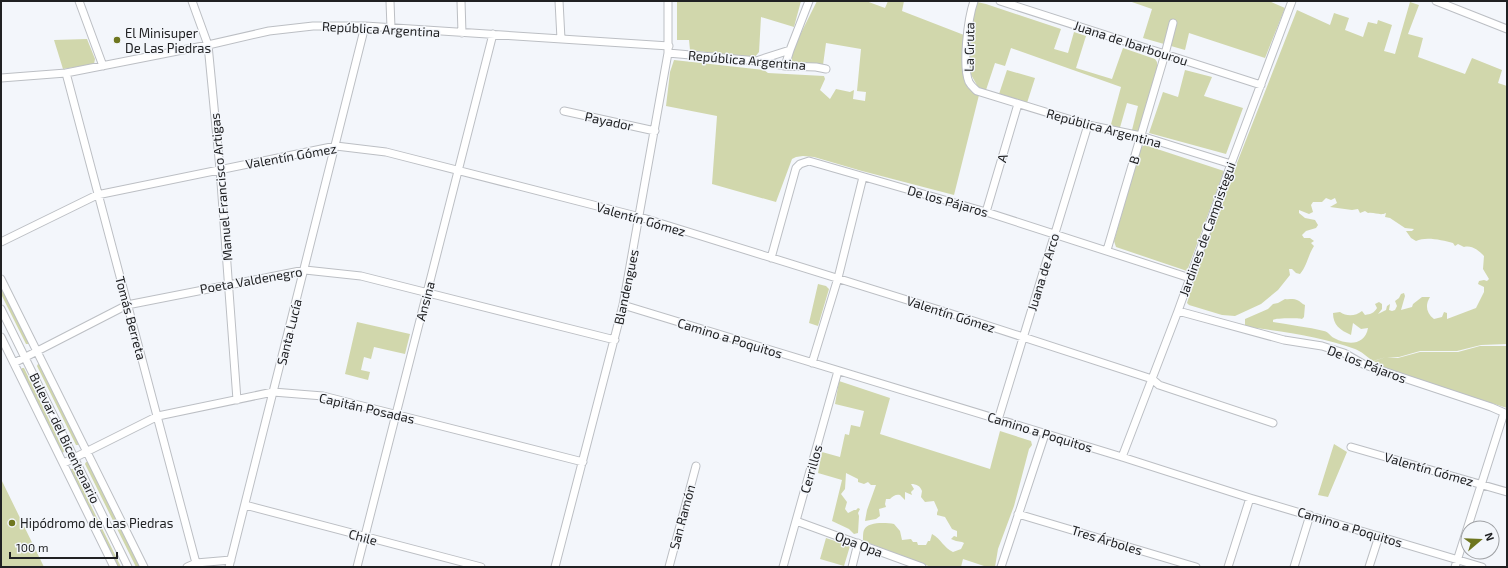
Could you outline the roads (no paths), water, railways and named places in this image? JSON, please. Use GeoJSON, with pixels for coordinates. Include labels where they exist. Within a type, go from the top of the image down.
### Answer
{"type":"FeatureCollection","features":[{"type":"Feature","properties":{"kind":"street"},"geometry":{"type":"LineString","coordinates":[[79,1],[103,66]]}},
{"type":"Feature","properties":{"kind":"street","name":"Manuel Francisco Artigas"},"geometry":{"type":"LineString","coordinates":[[192,1],[208,45],[220,170],[237,400]]}},
{"type":"Feature","properties":{"kind":"street"},"geometry":{"type":"LineString","coordinates":[[390,1],[391,28]]}},
{"type":"Feature","properties":{"kind":"street"},"geometry":{"type":"LineString","coordinates":[[461,1],[462,33]]}},
{"type":"Feature","properties":{"kind":"street"},"geometry":{"type":"LineString","coordinates":[[559,1],[561,39]]}},
{"type":"Feature","properties":{"kind":"street","name":"Blandengues"},"geometry":{"type":"LineString","coordinates":[[555,567],[623,306],[640,217],[668,50],[668,1]]}},
{"type":"Feature","properties":{"kind":"street"},"geometry":{"type":"LineString","coordinates":[[785,66],[809,1]]}},
{"type":"Feature","properties":{"kind":"street","name":"La Gruta"},"geometry":{"type":"LineString","coordinates":[[974,1],[970,15],[967,41],[967,75],[970,84],[977,91]]}},
{"type":"Feature","properties":{"kind":"street","name":"Juana de Ibarbourou"},"geometry":{"type":"LineString","coordinates":[[1000,1],[1262,84]]}},
{"type":"Feature","properties":{"kind":"street","name":"Jardines de Campistegui"},"geometry":{"type":"LineString","coordinates":[[1122,457],[1178,311],[1292,1]]}},
{"type":"Feature","properties":{"kind":"street"},"geometry":{"type":"LineString","coordinates":[[1436,1],[1507,29]]}},
{"type":"Feature","properties":{"kind":"street","name":"B"},"geometry":{"type":"LineString","coordinates":[[1107,250],[1173,23]]}},
{"type":"Feature","properties":{"kind":"street","name":"República Argentina"},"geometry":{"type":"LineString","coordinates":[[1,78],[66,73],[208,45],[269,31],[313,26],[365,26],[561,39],[668,50],[758,61],[785,66],[816,67],[826,69]]}},
{"type":"Feature","properties":{"kind":"street","name":"Santa Lucía"},"geometry":{"type":"LineString","coordinates":[[230,564],[365,26]]}},
{"type":"Feature","properties":{"kind":"street","name":"Ansina"},"geometry":{"type":"LineString","coordinates":[[357,567],[494,34]]}},
{"type":"Feature","properties":{"kind":"street"},"geometry":{"type":"LineString","coordinates":[[758,61],[790,50]]}},
{"type":"Feature","properties":{"kind":"street","name":"Tomás Berreta"},"geometry":{"type":"LineString","coordinates":[[66,73],[97,195],[158,416],[196,563]]}},
{"type":"Feature","properties":{"kind":"street","name":"República Argentina"},"geometry":{"type":"LineString","coordinates":[[977,91],[1088,125],[1141,136],[1231,164]]}},
{"type":"Feature","properties":{"kind":"street","name":"A"},"geometry":{"type":"LineString","coordinates":[[986,212],[1018,104]]}},
{"type":"Feature","properties":{"kind":"street","name":"Payador"},"geometry":{"type":"LineString","coordinates":[[564,111],[655,131]]}},
{"type":"Feature","properties":{"kind":"street","name":"Juana de Arco"},"geometry":{"type":"LineString","coordinates":[[998,420],[1088,125]]}},
{"type":"Feature","properties":{"kind":"street","name":"Valentín Gómez"},"geometry":{"type":"LineString","coordinates":[[1,242],[97,195],[336,146],[386,152],[459,172],[640,217],[1023,337],[1152,379],[1159,385],[1273,423]]}},
{"type":"Feature","properties":{"kind":"street","name":"De los Pájaros"},"geometry":{"type":"LineString","coordinates":[[771,258],[796,168],[800,164],[809,161],[986,212],[1190,278]]}},
{"type":"Feature","properties":{"kind":"street"},"geometry":{"type":"LineString","coordinates":[[812,363],[838,278],[863,177]]}},
{"type":"Feature","properties":{"kind":"street","name":"Poeta Valdenegro"},"geometry":{"type":"LineString","coordinates":[[14,363],[127,304],[304,270],[361,276],[614,340]]}},
{"type":"Feature","properties":{"kind":"street"},"geometry":{"type":"LineString","coordinates":[[1,279],[144,567]]}},
{"type":"Feature","properties":{"kind":"street","name":"Camino a Poquitos"},"geometry":{"type":"LineString","coordinates":[[623,306],[1122,457],[1250,498],[1482,567]]}},
{"type":"Feature","properties":{"kind":"street","name":"Bulevar del Bicentenario"},"geometry":{"type":"LineString","coordinates":[[1,309],[128,567]]}},
{"type":"Feature","properties":{"kind":"street","name":"De los Pájaros"},"geometry":{"type":"LineString","coordinates":[[1178,311],[1284,340],[1322,346],[1344,353],[1365,365],[1492,407],[1506,414]]}},
{"type":"Feature","properties":{"kind":"street"},"geometry":{"type":"LineString","coordinates":[[1,337],[114,567]]}},
{"type":"Feature","properties":{"kind":"street","name":"Cerrillos"},"geometry":{"type":"LineString","coordinates":[[783,567],[838,371]]}},
{"type":"Feature","properties":{"kind":"street","name":"Capitán Posadas"},"geometry":{"type":"LineString","coordinates":[[64,463],[158,416],[273,392],[323,396],[583,462]]}},
{"type":"Feature","properties":{"kind":"street"},"geometry":{"type":"LineString","coordinates":[[1455,567],[1506,414]]}},
{"type":"Feature","properties":{"kind":"street"},"geometry":{"type":"LineString","coordinates":[[1001,567],[1045,434]]}},
{"type":"Feature","properties":{"kind":"street","name":"Valentín Gómez"},"geometry":{"type":"LineString","coordinates":[[1352,447],[1507,492]]}},
{"type":"Feature","properties":{"kind":"street","name":"San Ramón"},"geometry":{"type":"LineString","coordinates":[[669,567],[696,466]]}},
{"type":"Feature","properties":{"kind":"street"},"geometry":{"type":"LineString","coordinates":[[1228,567],[1250,498]]}},
{"type":"Feature","properties":{"kind":"street","name":"Chile"},"geometry":{"type":"LineString","coordinates":[[245,505],[464,565],[481,567]]}},
{"type":"Feature","properties":{"kind":"street","name":"Tres Árboles"},"geometry":{"type":"LineString","coordinates":[[1018,514],[1196,567]]}},
{"type":"Feature","properties":{"kind":"street"},"geometry":{"type":"LineString","coordinates":[[1294,567],[1310,515]]}},
{"type":"Feature","properties":{"kind":"street","name":"Opa Opa"},"geometry":{"type":"LineString","coordinates":[[796,521],[922,567]]}},
{"type":"Feature","properties":{"kind":"street"},"geometry":{"type":"LineString","coordinates":[[1369,567],[1379,536]]}},
{"type":"Feature","properties":{"kind":"street"},"geometry":{"type":"LineString","coordinates":[[852,567],[858,543]]}},
{"type":"Feature","properties":{"kind":"street"},"geometry":{"type":"LineString","coordinates":[[187,567],[196,563],[230,564]]}},
{"type":"Feature","properties":{"kind":"place","name":"El Minisuper De Las Piedras"},"geometry":{"type":"Point","coordinates":[117,40]}},
{"type":"Feature","properties":{"kind":"place","name":"Hipódromo de Las Piedras"},"geometry":{"type":"Point","coordinates":[12,523]}}]}
